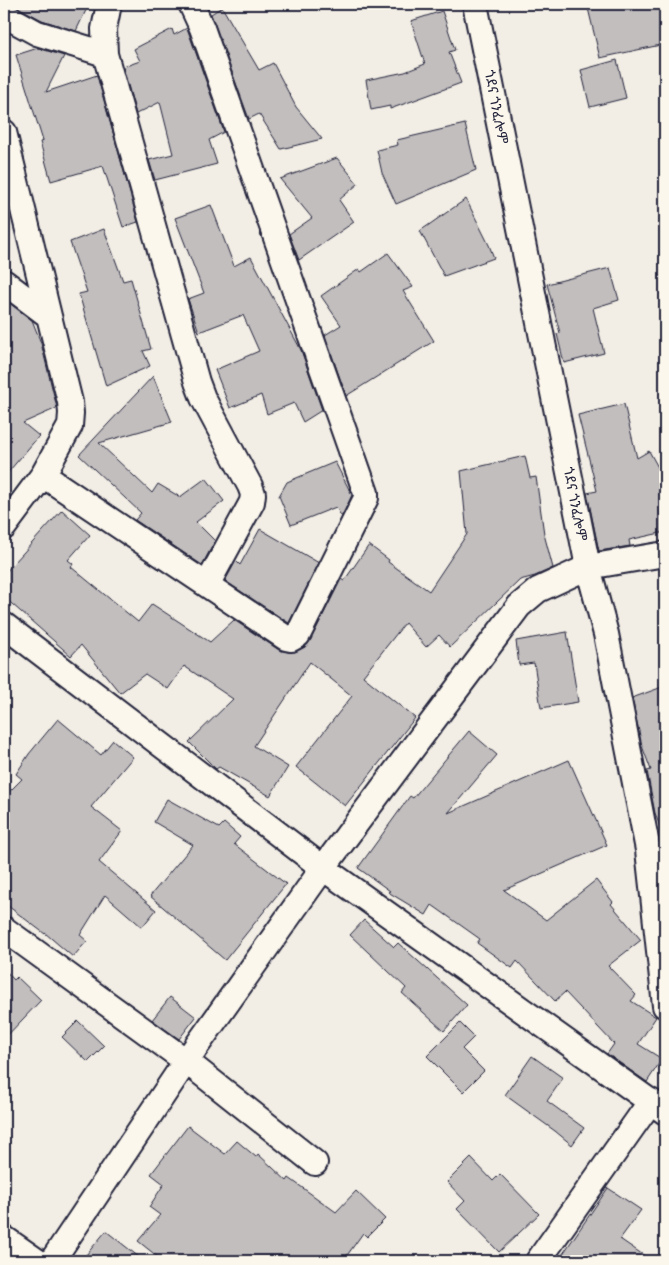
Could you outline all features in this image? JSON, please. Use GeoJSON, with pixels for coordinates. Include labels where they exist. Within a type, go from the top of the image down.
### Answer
{"type":"FeatureCollection","features":[{"type":"Feature","properties":{"kind":"street"},"geometry":{"type":"LineString","coordinates":[[109,4],[104,29],[105,54],[197,382],[203,398],[250,486],[252,494],[252,502],[207,584]]}},
{"type":"Feature","properties":{"kind":"street"},"geometry":{"type":"LineString","coordinates":[[43,474],[286,638],[291,639],[298,635],[364,504],[366,493],[202,28],[191,4]]}},
{"type":"Feature","properties":{"kind":"street","name":"ጎደና ጎንፈሎም"},"geometry":{"type":"LineString","coordinates":[[475,4],[588,567],[606,634],[648,850],[665,1006]]}},
{"type":"Feature","properties":{"kind":"street"},"geometry":{"type":"LineString","coordinates":[[4,16],[37,32],[105,54]]}},
{"type":"Feature","properties":{"kind":"street"},"geometry":{"type":"LineString","coordinates":[[4,132],[70,402],[71,413],[70,426],[43,474],[4,527]]}},
{"type":"Feature","properties":{"kind":"street"},"geometry":{"type":"LineString","coordinates":[[4,282],[49,316]]}},
{"type":"Feature","properties":{"kind":"street"},"geometry":{"type":"LineString","coordinates":[[52,1261],[186,1062],[323,868],[519,606],[538,590],[588,567],[665,554]]}},
{"type":"Feature","properties":{"kind":"street"},"geometry":{"type":"LineString","coordinates":[[4,625],[323,868],[658,1106],[538,1261]]}},
{"type":"Feature","properties":{"kind":"street"},"geometry":{"type":"LineString","coordinates":[[4,929],[186,1062],[314,1163]]}},
{"type":"Feature","properties":{"kind":"street"},"geometry":{"type":"LineString","coordinates":[[4,1238],[37,1261]]}},
{"type":"Feature","properties":{"kind":"building"},"geometry":{"type":"Polygon","coordinates":[[[12,4],[89,4],[76,31],[42,20],[12,4]]]}},
{"type":"Feature","properties":{"kind":"building"},"geometry":{"type":"Polygon","coordinates":[[[587,4],[665,4],[665,44],[600,58],[587,4]]]}},
{"type":"Feature","properties":{"kind":"building"},"geometry":{"type":"Polygon","coordinates":[[[222,7],[259,70],[273,63],[296,107],[322,139],[281,149],[259,114],[249,119],[211,14],[222,7]]]}},
{"type":"Feature","properties":{"kind":"building"},"geometry":{"type":"Polygon","coordinates":[[[442,11],[455,50],[449,52],[461,83],[390,109],[390,106],[371,110],[366,80],[405,72],[425,64],[411,21],[442,11]]]}},
{"type":"Feature","properties":{"kind":"building"},"geometry":{"type":"Polygon","coordinates":[[[187,28],[224,132],[209,140],[217,164],[155,180],[149,160],[173,154],[160,102],[136,114],[123,67],[140,61],[134,49],[172,29],[174,35],[187,28]]]}},
{"type":"Feature","properties":{"kind":"building"},"geometry":{"type":"Polygon","coordinates":[[[38,48],[64,56],[46,92],[97,75],[138,222],[123,227],[103,166],[51,181],[40,142],[43,141],[16,55],[38,48]]]}},
{"type":"Feature","properties":{"kind":"building"},"geometry":{"type":"Polygon","coordinates":[[[617,60],[626,98],[590,107],[581,70],[617,60]]]}},
{"type":"Feature","properties":{"kind":"building"},"geometry":{"type":"Polygon","coordinates":[[[465,124],[476,170],[396,204],[382,173],[377,150],[398,145],[397,140],[465,124]]]}},
{"type":"Feature","properties":{"kind":"building"},"geometry":{"type":"Polygon","coordinates":[[[337,158],[358,184],[339,200],[354,222],[299,260],[289,234],[312,218],[280,179],[337,158]]]}},
{"type":"Feature","properties":{"kind":"building"},"geometry":{"type":"Polygon","coordinates":[[[466,199],[494,258],[444,276],[420,231],[466,199]]]}},
{"type":"Feature","properties":{"kind":"building"},"geometry":{"type":"Polygon","coordinates":[[[211,205],[234,266],[251,257],[301,350],[322,410],[303,422],[294,403],[267,414],[261,395],[230,408],[215,370],[259,351],[243,315],[199,332],[188,299],[204,293],[175,218],[211,205]]]}},
{"type":"Feature","properties":{"kind":"building"},"geometry":{"type":"Polygon","coordinates":[[[104,229],[123,281],[131,279],[151,349],[143,351],[150,366],[106,386],[79,294],[87,292],[70,242],[104,229]]]}},
{"type":"Feature","properties":{"kind":"building"},"geometry":{"type":"Polygon","coordinates":[[[388,253],[413,287],[403,291],[434,341],[346,396],[325,335],[341,325],[321,296],[359,269],[361,272],[388,253]]]}},
{"type":"Feature","properties":{"kind":"building"},"geometry":{"type":"Polygon","coordinates":[[[610,268],[619,300],[593,308],[604,353],[564,363],[557,334],[560,333],[547,284],[610,268]]]}},
{"type":"Feature","properties":{"kind":"building"},"geometry":{"type":"Polygon","coordinates":[[[4,299],[32,320],[41,343],[57,408],[23,423],[39,436],[4,477],[4,299]]]}},
{"type":"Feature","properties":{"kind":"building"},"geometry":{"type":"Polygon","coordinates":[[[153,376],[172,422],[99,443],[152,493],[158,484],[180,497],[206,478],[224,501],[196,522],[215,541],[202,565],[135,520],[141,513],[79,455],[153,376]]]}},
{"type":"Feature","properties":{"kind":"building"},"geometry":{"type":"Polygon","coordinates":[[[624,404],[637,458],[649,451],[665,480],[665,532],[629,540],[630,546],[599,551],[587,493],[597,491],[578,415],[624,404]]]}},
{"type":"Feature","properties":{"kind":"building"},"geometry":{"type":"Polygon","coordinates":[[[525,456],[530,478],[536,477],[544,534],[553,568],[520,580],[450,647],[439,635],[426,647],[405,623],[363,676],[415,718],[345,806],[296,767],[352,696],[310,662],[254,746],[288,767],[270,796],[219,767],[216,769],[189,742],[233,699],[184,666],[168,689],[145,674],[120,693],[81,645],[71,656],[4,597],[4,574],[62,510],[90,535],[68,560],[73,564],[71,567],[138,622],[152,604],[210,642],[234,620],[279,650],[297,651],[305,647],[310,641],[341,579],[344,581],[369,545],[389,560],[388,562],[429,591],[467,534],[461,471],[525,456]]]}},
{"type":"Feature","properties":{"kind":"building"},"geometry":{"type":"Polygon","coordinates":[[[335,462],[352,495],[342,516],[336,507],[291,525],[279,496],[287,482],[335,462]]]}},
{"type":"Feature","properties":{"kind":"building"},"geometry":{"type":"Polygon","coordinates":[[[260,529],[319,563],[289,623],[225,581],[236,561],[240,565],[260,529]]]}},
{"type":"Feature","properties":{"kind":"building"},"geometry":{"type":"Polygon","coordinates":[[[567,632],[578,702],[541,708],[534,663],[519,665],[516,641],[567,632]]]}},
{"type":"Feature","properties":{"kind":"building"},"geometry":{"type":"Polygon","coordinates":[[[665,686],[665,834],[663,835],[655,813],[647,771],[651,770],[642,746],[632,698],[665,686]]]}},
{"type":"Feature","properties":{"kind":"building"},"geometry":{"type":"Polygon","coordinates":[[[58,719],[101,755],[113,740],[133,757],[91,807],[122,831],[99,862],[156,910],[142,927],[105,895],[80,935],[87,941],[73,957],[45,933],[4,903],[4,797],[22,779],[16,774],[29,754],[58,719]]]}},
{"type":"Feature","properties":{"kind":"building"},"geometry":{"type":"Polygon","coordinates":[[[469,731],[497,755],[448,813],[569,760],[607,845],[504,890],[546,920],[596,880],[613,902],[611,904],[641,940],[608,966],[636,995],[631,1001],[656,1017],[638,1044],[662,1059],[647,1082],[607,1054],[614,1044],[565,992],[555,1001],[517,961],[512,968],[477,943],[480,939],[432,905],[426,915],[388,892],[390,891],[358,868],[410,796],[413,798],[469,731]]]}},
{"type":"Feature","properties":{"kind":"building"},"geometry":{"type":"Polygon","coordinates":[[[167,799],[219,828],[224,823],[240,837],[234,844],[286,884],[225,960],[150,896],[193,845],[154,822],[167,799]]]}},
{"type":"Feature","properties":{"kind":"building"},"geometry":{"type":"Polygon","coordinates":[[[364,920],[394,947],[398,943],[467,1005],[444,1031],[402,993],[406,988],[350,935],[364,920]]]}},
{"type":"Feature","properties":{"kind":"building"},"geometry":{"type":"Polygon","coordinates":[[[4,969],[14,980],[17,977],[41,1000],[4,1039],[4,969]]]}},
{"type":"Feature","properties":{"kind":"building"},"geometry":{"type":"Polygon","coordinates":[[[170,997],[196,1017],[179,1039],[152,1020],[170,997]]]}},
{"type":"Feature","properties":{"kind":"building"},"geometry":{"type":"Polygon","coordinates":[[[78,1021],[104,1046],[88,1062],[62,1037],[78,1021]]]}},
{"type":"Feature","properties":{"kind":"building"},"geometry":{"type":"Polygon","coordinates":[[[460,1023],[474,1037],[462,1049],[484,1071],[463,1092],[427,1056],[460,1023]]]}},
{"type":"Feature","properties":{"kind":"building"},"geometry":{"type":"Polygon","coordinates":[[[532,1056],[563,1078],[547,1101],[584,1128],[572,1145],[505,1095],[532,1056]]]}},
{"type":"Feature","properties":{"kind":"building"},"geometry":{"type":"Polygon","coordinates":[[[188,1126],[225,1154],[237,1141],[256,1157],[258,1154],[287,1181],[289,1178],[336,1212],[356,1191],[385,1219],[367,1237],[363,1233],[343,1261],[163,1261],[138,1241],[160,1215],[149,1207],[164,1184],[151,1174],[188,1126]]]}},
{"type":"Feature","properties":{"kind":"building"},"geometry":{"type":"Polygon","coordinates":[[[471,1158],[493,1181],[500,1174],[539,1214],[499,1252],[457,1209],[465,1201],[447,1182],[471,1158]]]}},
{"type":"Feature","properties":{"kind":"building"},"geometry":{"type":"Polygon","coordinates":[[[608,1188],[641,1210],[620,1239],[652,1261],[558,1261],[608,1188]]]}},
{"type":"Feature","properties":{"kind":"building"},"geometry":{"type":"Polygon","coordinates":[[[106,1231],[144,1261],[81,1261],[106,1231]]]}}]}
